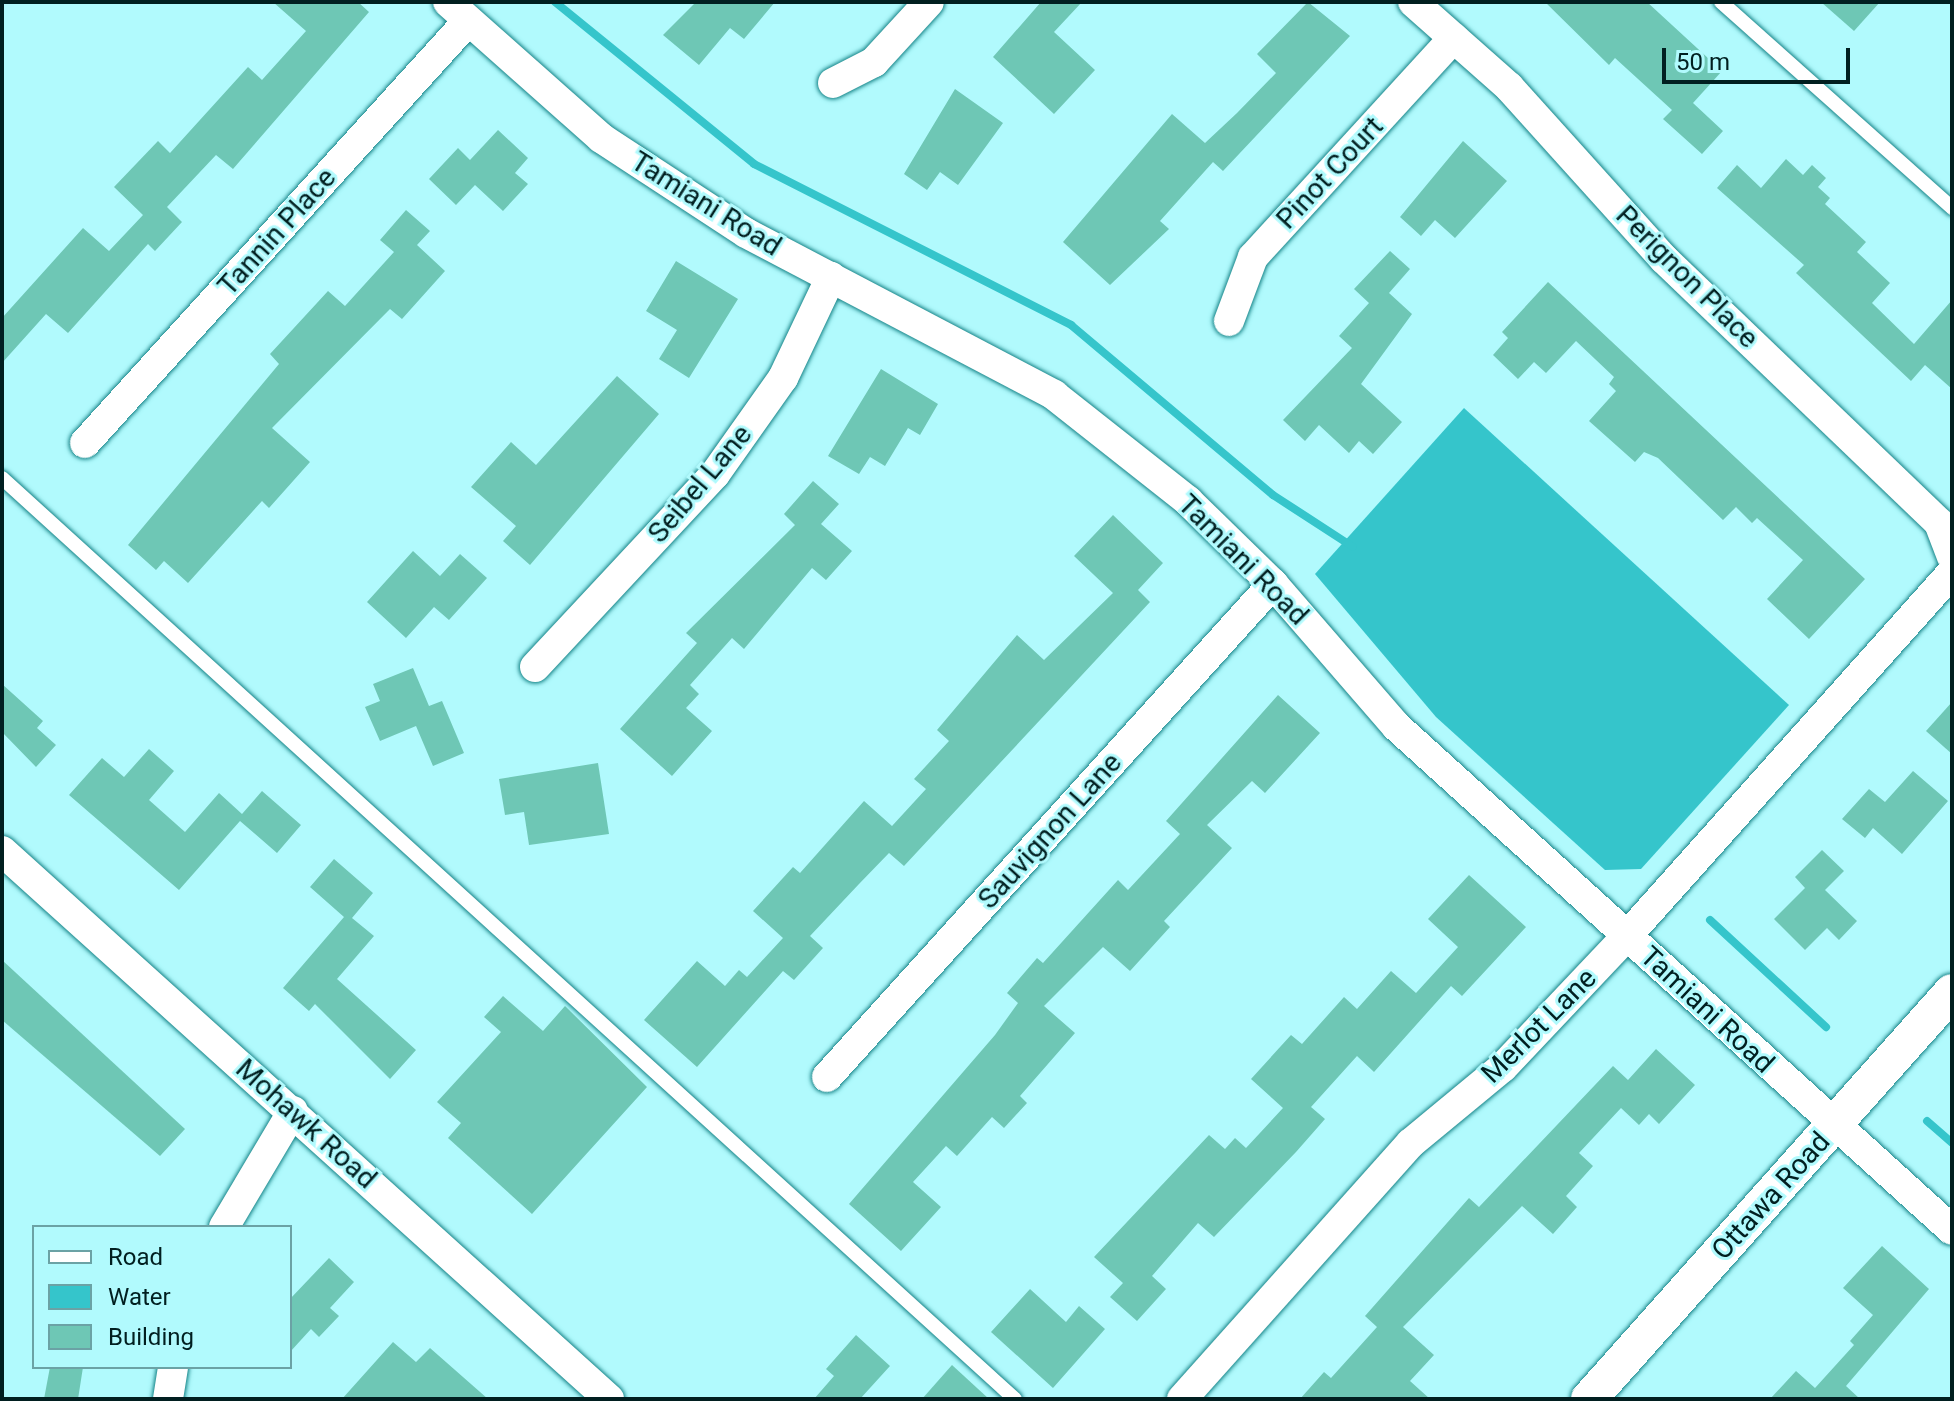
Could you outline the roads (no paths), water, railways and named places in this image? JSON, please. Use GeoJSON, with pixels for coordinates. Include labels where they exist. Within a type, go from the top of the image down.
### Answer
{"type":"FeatureCollection","features":[{"type":"Feature","properties":{"kind":"street"},"geometry":{"type":"LineString","coordinates":[[833,83],[874,62],[929,2]]}},
{"type":"Feature","properties":{"kind":"street","name":"Perignon Place"},"geometry":{"type":"LineString","coordinates":[[1413,2],[1454,38],[1664,259],[1939,523],[1952,557]]}},
{"type":"Feature","properties":{"kind":"street","name":"Tamiani Road"},"geometry":{"type":"LineString","coordinates":[[458,12],[601,138],[746,233],[1054,395],[1188,501],[1273,584],[1396,726],[1834,1127],[1952,1230]]}},
{"type":"Feature","properties":{"kind":"street","name":"Tannin Place"},"geometry":{"type":"LineString","coordinates":[[85,443],[458,12]]}},
{"type":"Feature","properties":{"kind":"street","name":"Pinot Court"},"geometry":{"type":"LineString","coordinates":[[1229,321],[1253,257],[1454,38]]}},
{"type":"Feature","properties":{"kind":"street","name":"Seibel Lane"},"geometry":{"type":"LineString","coordinates":[[535,667],[715,474],[783,378],[831,277]]}},
{"type":"Feature","properties":{"kind":"street","name":"Merlot Lane"},"geometry":{"type":"LineString","coordinates":[[1182,1399],[1411,1143],[1503,1067],[1627,936],[1952,572]]}},
{"type":"Feature","properties":{"kind":"street","name":"Sauvignon Lane"},"geometry":{"type":"LineString","coordinates":[[827,1077],[1273,584]]}},
{"type":"Feature","properties":{"kind":"street","name":"Mohawk Road"},"geometry":{"type":"LineString","coordinates":[[2,851],[609,1399]]}},
{"type":"Feature","properties":{"kind":"street","name":"Ottawa Road"},"geometry":{"type":"LineString","coordinates":[[1589,1399],[1952,992]]}},
{"type":"Feature","properties":{"kind":"street"},"geometry":{"type":"LineString","coordinates":[[225,1225],[293,1111]]}},
{"type":"Feature","properties":{"kind":"street"},"geometry":{"type":"LineString","coordinates":[[168,1399],[173,1369]]}},
{"type":"Feature","properties":{"kind":"lane"},"geometry":{"type":"LineString","coordinates":[[1721,2],[1952,208]]}},
{"type":"Feature","properties":{"kind":"lane"},"geometry":{"type":"LineString","coordinates":[[2,478],[1015,1399]]}},
{"type":"Feature","properties":{"kind":"water"},"geometry":{"type":"Polygon","coordinates":[[[1464,408],[1789,705],[1641,869],[1605,870],[1436,717],[1315,574],[1464,408]]]}},
{"type":"Feature","properties":{"kind":"waterway"},"geometry":{"type":"LineString","coordinates":[[555,2],[754,164],[1071,325],[1273,495],[1353,547]]}},
{"type":"Feature","properties":{"kind":"waterway"},"geometry":{"type":"LineString","coordinates":[[1710,920],[1826,1027]]}},
{"type":"Feature","properties":{"kind":"waterway"},"geometry":{"type":"LineString","coordinates":[[1927,1121],[1952,1143]]}}]}
